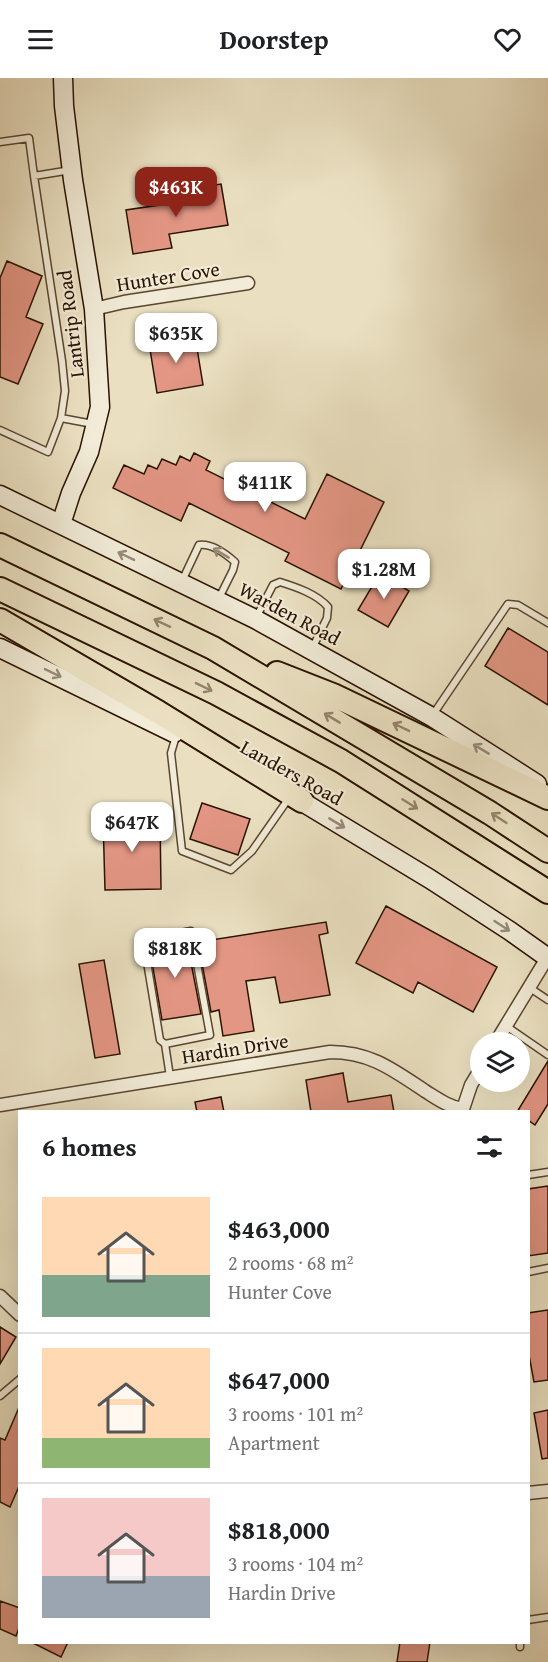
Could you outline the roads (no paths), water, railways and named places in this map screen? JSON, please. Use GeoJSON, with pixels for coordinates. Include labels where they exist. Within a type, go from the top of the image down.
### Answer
{"type":"FeatureCollection","features":[{"type":"Feature","properties":{"kind":"highway"},"geometry":{"type":"LineString","coordinates":[[0,545],[213,648],[333,695],[548,798]]}},
{"type":"Feature","properties":{"kind":"highway"},"geometry":{"type":"LineString","coordinates":[[0,589],[206,688],[341,761],[548,892]]}},
{"type":"Feature","properties":{"kind":"highway"},"geometry":{"type":"LineString","coordinates":[[0,620],[158,712],[297,798]]}},
{"type":"Feature","properties":{"kind":"highway"},"geometry":{"type":"LineString","coordinates":[[213,648],[481,807],[548,851]]}},
{"type":"Feature","properties":{"kind":"main road","name":"Lantrip Road"},"geometry":{"type":"LineString","coordinates":[[61,524],[71,493],[89,452],[100,407],[94,309],[71,170],[63,78]]}},
{"type":"Feature","properties":{"kind":"main road","name":"Warden Road"},"geometry":{"type":"LineString","coordinates":[[0,495],[255,619],[432,717],[548,792]]}},
{"type":"Feature","properties":{"kind":"main road","name":"Landers Road"},"geometry":{"type":"LineString","coordinates":[[0,648],[177,734],[297,798],[430,879],[548,958]]}},
{"type":"Feature","properties":{"kind":"street","name":"Hunter Cove"},"geometry":{"type":"LineString","coordinates":[[94,309],[124,302],[248,283]]}},
{"type":"Feature","properties":{"kind":"street"},"geometry":{"type":"LineString","coordinates":[[502,1032],[548,958]]}},
{"type":"Feature","properties":{"kind":"street","name":"Hardin Drive"},"geometry":{"type":"LineString","coordinates":[[0,1105],[330,1052],[347,1052],[375,1059],[442,1103],[462,1110]]}},
{"type":"Feature","properties":{"kind":"street"},"geometry":{"type":"LineString","coordinates":[[462,1110],[470,1088]]}},
{"type":"Feature","properties":{"kind":"street"},"geometry":{"type":"LineString","coordinates":[[0,1296],[18,1313]]}},
{"type":"Feature","properties":{"kind":"street"},"geometry":{"type":"LineString","coordinates":[[530,1493],[548,1491]]}},
{"type":"Feature","properties":{"kind":"lane"},"geometry":{"type":"LineString","coordinates":[[0,142],[29,138],[65,391],[61,418],[48,452],[0,430]]}},
{"type":"Feature","properties":{"kind":"lane"},"geometry":{"type":"LineString","coordinates":[[34,176],[71,170]]}},
{"type":"Feature","properties":{"kind":"lane"},"geometry":{"type":"LineString","coordinates":[[61,418],[97,425]]}},
{"type":"Feature","properties":{"kind":"lane"},"geometry":{"type":"LineString","coordinates":[[182,583],[199,545],[214,548],[235,562],[218,600]]}},
{"type":"Feature","properties":{"kind":"lane"},"geometry":{"type":"LineString","coordinates":[[255,619],[273,585],[280,582],[298,588],[324,602],[328,607],[327,618],[312,650]]}},
{"type":"Feature","properties":{"kind":"lane"},"geometry":{"type":"LineString","coordinates":[[432,717],[508,604],[518,605],[548,624]]}},
{"type":"Feature","properties":{"kind":"lane"},"geometry":{"type":"LineString","coordinates":[[177,734],[171,753],[182,850],[231,870],[252,852],[297,798]]}},
{"type":"Feature","properties":{"kind":"lane"},"geometry":{"type":"LineString","coordinates":[[165,1044],[210,1035],[191,931],[147,939],[144,944],[160,1040],[165,1044],[170,1077]]}},
{"type":"Feature","properties":{"kind":"lane"},"geometry":{"type":"LineString","coordinates":[[530,988],[548,1000]]}},
{"type":"Feature","properties":{"kind":"lane"},"geometry":{"type":"LineString","coordinates":[[506,1026],[548,1055]]}},
{"type":"Feature","properties":{"kind":"lane"},"geometry":{"type":"LineString","coordinates":[[530,1175],[548,1172]]}},
{"type":"Feature","properties":{"kind":"lane"},"geometry":{"type":"LineString","coordinates":[[530,1272],[548,1268]]}},
{"type":"Feature","properties":{"kind":"lane"},"geometry":{"type":"LineString","coordinates":[[0,1396],[18,1381]]}},
{"type":"Feature","properties":{"kind":"lane"},"geometry":{"type":"LineString","coordinates":[[530,1620],[548,1617]]}}]}
